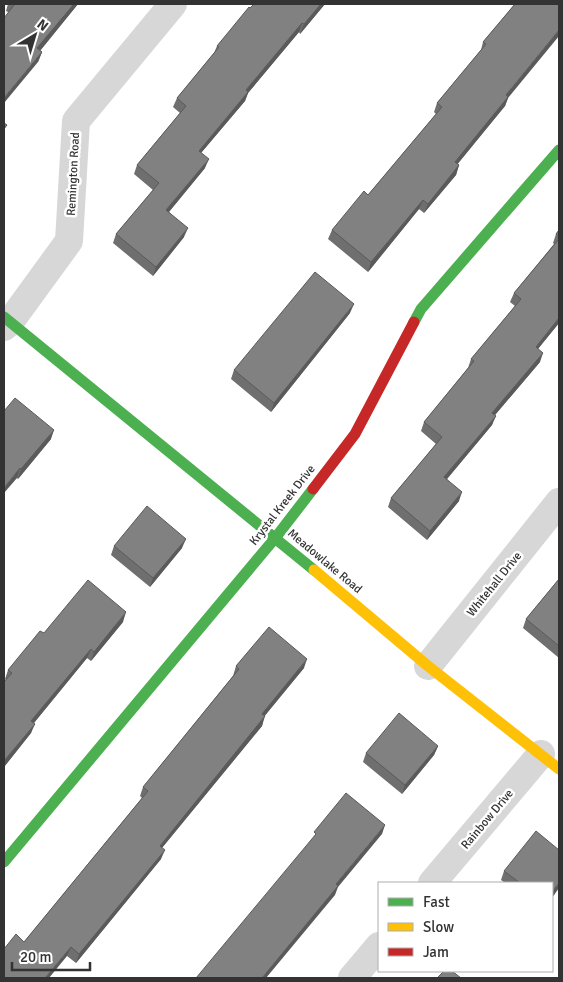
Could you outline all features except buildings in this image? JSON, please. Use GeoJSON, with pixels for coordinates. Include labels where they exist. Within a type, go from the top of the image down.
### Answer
{"type":"FeatureCollection","features":[{"type":"Feature","properties":{"kind":"street","name":"Remington Road"},"geometry":{"type":"LineString","coordinates":[[6,322],[69,241],[76,121],[173,4]]}},
{"type":"Feature","properties":{"kind":"street","name":"Krystal Kreek Drive"},"geometry":{"type":"LineString","coordinates":[[4,862],[276,537],[355,434],[421,309],[559,150]]}},
{"type":"Feature","properties":{"kind":"street","name":"Meadowlake Road"},"geometry":{"type":"LineString","coordinates":[[6,322],[276,537],[428,666],[550,762]]}},
{"type":"Feature","properties":{"kind":"street","name":"Whitehall Drive"},"geometry":{"type":"LineString","coordinates":[[428,666],[559,502]]}},
{"type":"Feature","properties":{"kind":"street","name":"Rainbow Drive"},"geometry":{"type":"LineString","coordinates":[[433,882],[550,762]]}},
{"type":"Feature","properties":{"kind":"street"},"geometry":{"type":"LineString","coordinates":[[352,978],[378,947]]}},
{"type":"Feature","properties":{"kind":"traffic: fast"},"geometry":{"type":"LineString","coordinates":[[414,322],[421,309],[559,150]]}},
{"type":"Feature","properties":{"kind":"traffic: fast"},"geometry":{"type":"LineString","coordinates":[[4,317],[314,570]]}},
{"type":"Feature","properties":{"kind":"traffic: fast"},"geometry":{"type":"LineString","coordinates":[[4,862],[276,537],[313,489]]}},
{"type":"Feature","properties":{"kind":"traffic: slow"},"geometry":{"type":"LineString","coordinates":[[314,570],[428,666],[559,769]]}},
{"type":"Feature","properties":{"kind":"traffic: jam"},"geometry":{"type":"LineString","coordinates":[[313,489],[355,434],[414,322]]}}]}
